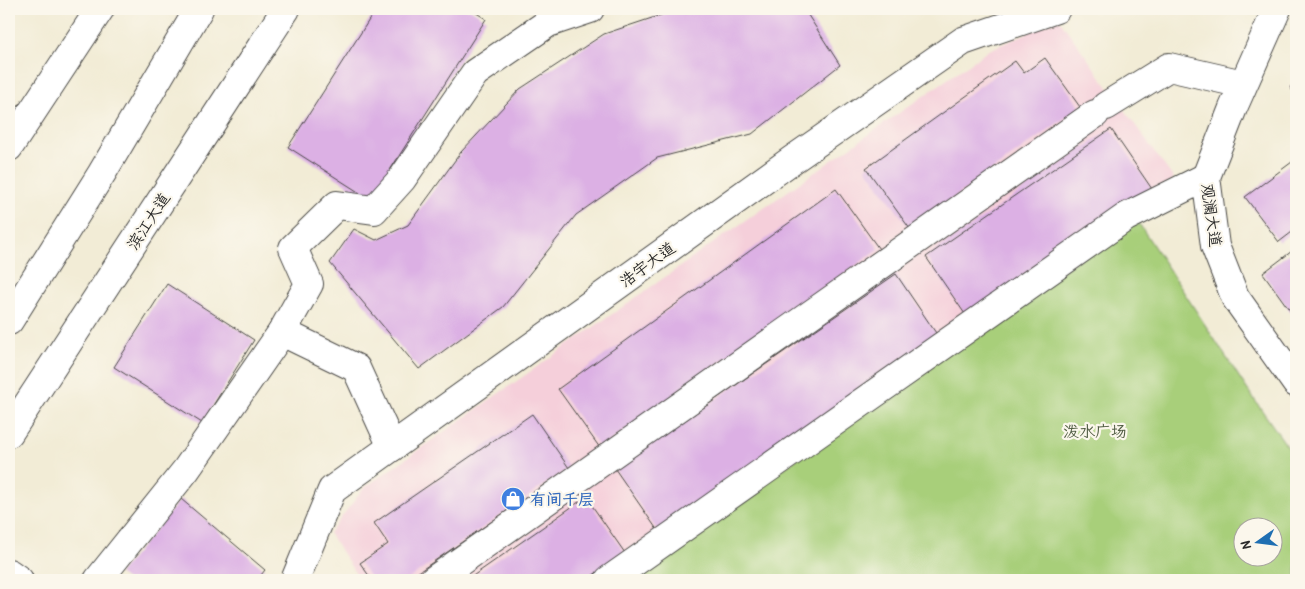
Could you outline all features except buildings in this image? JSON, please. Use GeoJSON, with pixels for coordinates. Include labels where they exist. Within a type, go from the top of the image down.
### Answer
{"type":"FeatureCollection","features":[{"type":"Feature","properties":{"kind":"street"},"geometry":{"type":"LineString","coordinates":[[9,147],[100,9]]}},
{"type":"Feature","properties":{"kind":"street"},"geometry":{"type":"LineString","coordinates":[[9,321],[102,173],[198,9]]}},
{"type":"Feature","properties":{"kind":"street","name":"滨江大道"},"geometry":{"type":"LineString","coordinates":[[9,433],[286,9]]}},
{"type":"Feature","properties":{"kind":"street"},"geometry":{"type":"LineString","coordinates":[[98,580],[186,470],[282,332],[308,284],[292,248],[337,205],[374,210],[402,179],[475,73],[548,23],[590,9]]}},
{"type":"Feature","properties":{"kind":"street","name":"浩宇大道"},"geometry":{"type":"LineString","coordinates":[[295,580],[332,490],[776,171],[963,41],[1056,9]]}},
{"type":"Feature","properties":{"kind":"street","name":"观澜大道"},"geometry":{"type":"LineString","coordinates":[[1277,9],[1206,177],[1215,246],[1235,297],[1296,383]]}},
{"type":"Feature","properties":{"kind":"street"},"geometry":{"type":"LineString","coordinates":[[434,580],[1101,110],[1169,67],[1244,84]]}},
{"type":"Feature","properties":{"kind":"street"},"geometry":{"type":"LineString","coordinates":[[609,580],[1126,217],[1206,177]]}},
{"type":"Feature","properties":{"kind":"street"},"geometry":{"type":"LineString","coordinates":[[282,332],[356,368],[392,447]]}},
{"type":"Feature","properties":{"kind":"street"},"geometry":{"type":"LineString","coordinates":[[9,573],[18,580]]}},
{"type":"Feature","properties":{"kind":"shaded area"},"geometry":{"type":"Polygon","coordinates":[[[1059,19],[1174,179],[598,580],[360,580],[329,533],[364,488],[989,50],[1059,19]]]}},
{"type":"Feature","properties":{"kind":"green space","name":"泼水广场"},"geometry":{"type":"Polygon","coordinates":[[[1136,219],[1247,389],[1296,459],[1296,580],[626,580],[1136,219]]]}},
{"type":"Feature","properties":{"kind":"place","name":"有间千层"},"geometry":{"type":"Point","coordinates":[513,499]}}]}
